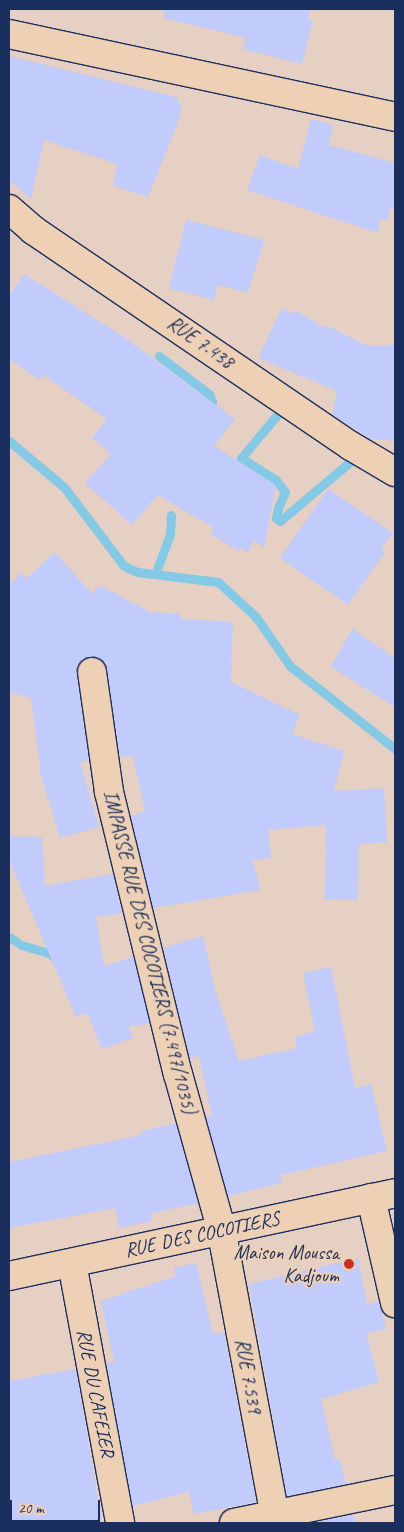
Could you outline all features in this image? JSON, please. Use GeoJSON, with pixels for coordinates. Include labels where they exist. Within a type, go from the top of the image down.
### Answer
{"type":"FeatureCollection","features":[{"type":"Feature","properties":{"kind":"street"},"geometry":{"type":"LineString","coordinates":[[9,34],[395,117]]}},
{"type":"Feature","properties":{"kind":"street","name":"RUE 7.438"},"geometry":{"type":"LineString","coordinates":[[9,209],[33,230],[351,446],[395,472]]}},
{"type":"Feature","properties":{"kind":"street","name":"IMPASSE RUE DES COCOTIERS (7.497/1035)"},"geometry":{"type":"LineString","coordinates":[[92,672],[109,792],[178,1074],[222,1228]]}},
{"type":"Feature","properties":{"kind":"street"},"geometry":{"type":"LineString","coordinates":[[383,1196],[395,1303]]}},
{"type":"Feature","properties":{"kind":"street","name":"RUE DES COCOTIERS"},"geometry":{"type":"LineString","coordinates":[[9,1276],[222,1228],[383,1196]]}},
{"type":"Feature","properties":{"kind":"street","name":"RUE 7.539"},"geometry":{"type":"LineString","coordinates":[[222,1228],[275,1519]]}},
{"type":"Feature","properties":{"kind":"street","name":"RUE DU CAFEIER"},"geometry":{"type":"LineString","coordinates":[[72,1263],[120,1523]]}},
{"type":"Feature","properties":{"kind":"street"},"geometry":{"type":"LineString","coordinates":[[234,1523],[275,1519],[395,1490]]}},
{"type":"Feature","properties":{"kind":"building"},"geometry":{"type":"Polygon","coordinates":[[[165,9],[310,9],[308,18],[313,20],[302,64],[243,49],[246,38],[164,18],[165,9]]]}},
{"type":"Feature","properties":{"kind":"building"},"geometry":{"type":"Polygon","coordinates":[[[9,56],[179,98],[178,103],[182,104],[178,123],[148,197],[113,186],[117,164],[44,140],[31,199],[9,180],[9,56]]]}},
{"type":"Feature","properties":{"kind":"building"},"geometry":{"type":"Polygon","coordinates":[[[311,119],[333,125],[329,145],[395,163],[395,209],[390,208],[389,220],[380,220],[378,233],[247,190],[260,155],[298,169],[311,119]]]}},
{"type":"Feature","properties":{"kind":"building"},"geometry":{"type":"Polygon","coordinates":[[[186,220],[264,240],[248,293],[218,285],[214,300],[169,288],[186,220]]]}},
{"type":"Feature","properties":{"kind":"building"},"geometry":{"type":"Polygon","coordinates":[[[24,274],[124,337],[235,419],[214,446],[276,485],[264,547],[254,541],[248,552],[241,548],[239,551],[210,534],[214,528],[158,495],[132,525],[85,483],[111,454],[92,438],[107,419],[43,375],[39,380],[9,359],[9,296],[24,274]]]}},
{"type":"Feature","properties":{"kind":"building"},"geometry":{"type":"Polygon","coordinates":[[[282,308],[293,314],[295,310],[325,328],[326,325],[368,346],[395,345],[395,441],[370,439],[332,414],[337,391],[258,358],[282,308]]]}},
{"type":"Feature","properties":{"kind":"building"},"geometry":{"type":"Polygon","coordinates":[[[328,489],[393,533],[381,549],[385,552],[348,605],[280,558],[328,489]]]}},
{"type":"Feature","properties":{"kind":"building"},"geometry":{"type":"Polygon","coordinates":[[[55,552],[92,594],[99,585],[150,612],[181,614],[181,619],[233,622],[231,682],[300,715],[292,734],[344,751],[334,791],[384,788],[387,842],[359,844],[358,900],[325,899],[326,825],[268,830],[271,858],[253,860],[260,890],[153,908],[131,816],[145,811],[133,756],[120,757],[107,670],[97,657],[82,660],[77,674],[89,761],[80,762],[99,827],[60,838],[41,775],[31,698],[9,692],[9,585],[21,573],[27,578],[55,552]]]}},
{"type":"Feature","properties":{"kind":"building"},"geometry":{"type":"Polygon","coordinates":[[[352,629],[395,658],[395,707],[331,667],[352,629]]]}},
{"type":"Feature","properties":{"kind":"building"},"geometry":{"type":"Polygon","coordinates":[[[9,836],[42,837],[45,886],[113,874],[122,913],[96,917],[104,966],[133,957],[150,1024],[129,1026],[133,1038],[102,1049],[87,1013],[76,1017],[9,860],[9,836]]]}},
{"type":"Feature","properties":{"kind":"building"},"geometry":{"type":"Polygon","coordinates":[[[203,936],[216,993],[239,1061],[297,1048],[294,1038],[315,1031],[303,973],[331,967],[355,1088],[371,1084],[387,1151],[280,1175],[282,1183],[228,1196],[206,1117],[212,1116],[199,1056],[190,1058],[163,948],[203,936]]]}},
{"type":"Feature","properties":{"kind":"building"},"geometry":{"type":"Polygon","coordinates":[[[176,1123],[198,1203],[150,1214],[152,1221],[119,1228],[115,1208],[9,1228],[9,1162],[142,1135],[141,1131],[176,1123]]]}},
{"type":"Feature","properties":{"kind":"building"},"geometry":{"type":"Polygon","coordinates":[[[358,1258],[367,1304],[379,1302],[386,1329],[366,1333],[379,1382],[321,1399],[335,1460],[340,1459],[346,1484],[287,1496],[249,1284],[358,1258]]]}},
{"type":"Feature","properties":{"kind":"building"},"geometry":{"type":"Polygon","coordinates":[[[196,1263],[213,1334],[224,1332],[256,1502],[194,1514],[189,1492],[133,1506],[106,1363],[114,1362],[101,1301],[176,1276],[174,1268],[196,1263]]]}},
{"type":"Feature","properties":{"kind":"building"},"geometry":{"type":"Polygon","coordinates":[[[76,1369],[102,1523],[9,1523],[9,1381],[76,1369]]]}},
{"type":"Feature","properties":{"kind":"building"},"geometry":{"type":"Polygon","coordinates":[[[353,1515],[355,1523],[311,1523],[353,1515]]]}},
{"type":"Feature","properties":{"kind":"waterway"},"geometry":{"type":"LineString","coordinates":[[159,356],[209,394],[212,402],[204,408]]}},
{"type":"Feature","properties":{"kind":"waterway"},"geometry":{"type":"LineString","coordinates":[[282,409],[241,458],[275,479],[285,492],[276,518],[280,521],[357,456]]}},
{"type":"Feature","properties":{"kind":"waterway"},"geometry":{"type":"LineString","coordinates":[[9,441],[64,487],[124,566],[137,572],[218,582],[256,617],[290,666],[395,749]]}},
{"type":"Feature","properties":{"kind":"waterway"},"geometry":{"type":"LineString","coordinates":[[156,572],[170,534],[171,515]]}},
{"type":"Feature","properties":{"kind":"waterway"},"geometry":{"type":"LineString","coordinates":[[9,937],[17,942]]}},
{"type":"Feature","properties":{"kind":"waterway"},"geometry":{"type":"LineString","coordinates":[[21,945],[49,953],[58,960]]}},
{"type":"Feature","properties":{"kind":"place","name":"Maison Moussa Kadjoum"},"geometry":{"type":"Point","coordinates":[349,1264]}}]}
